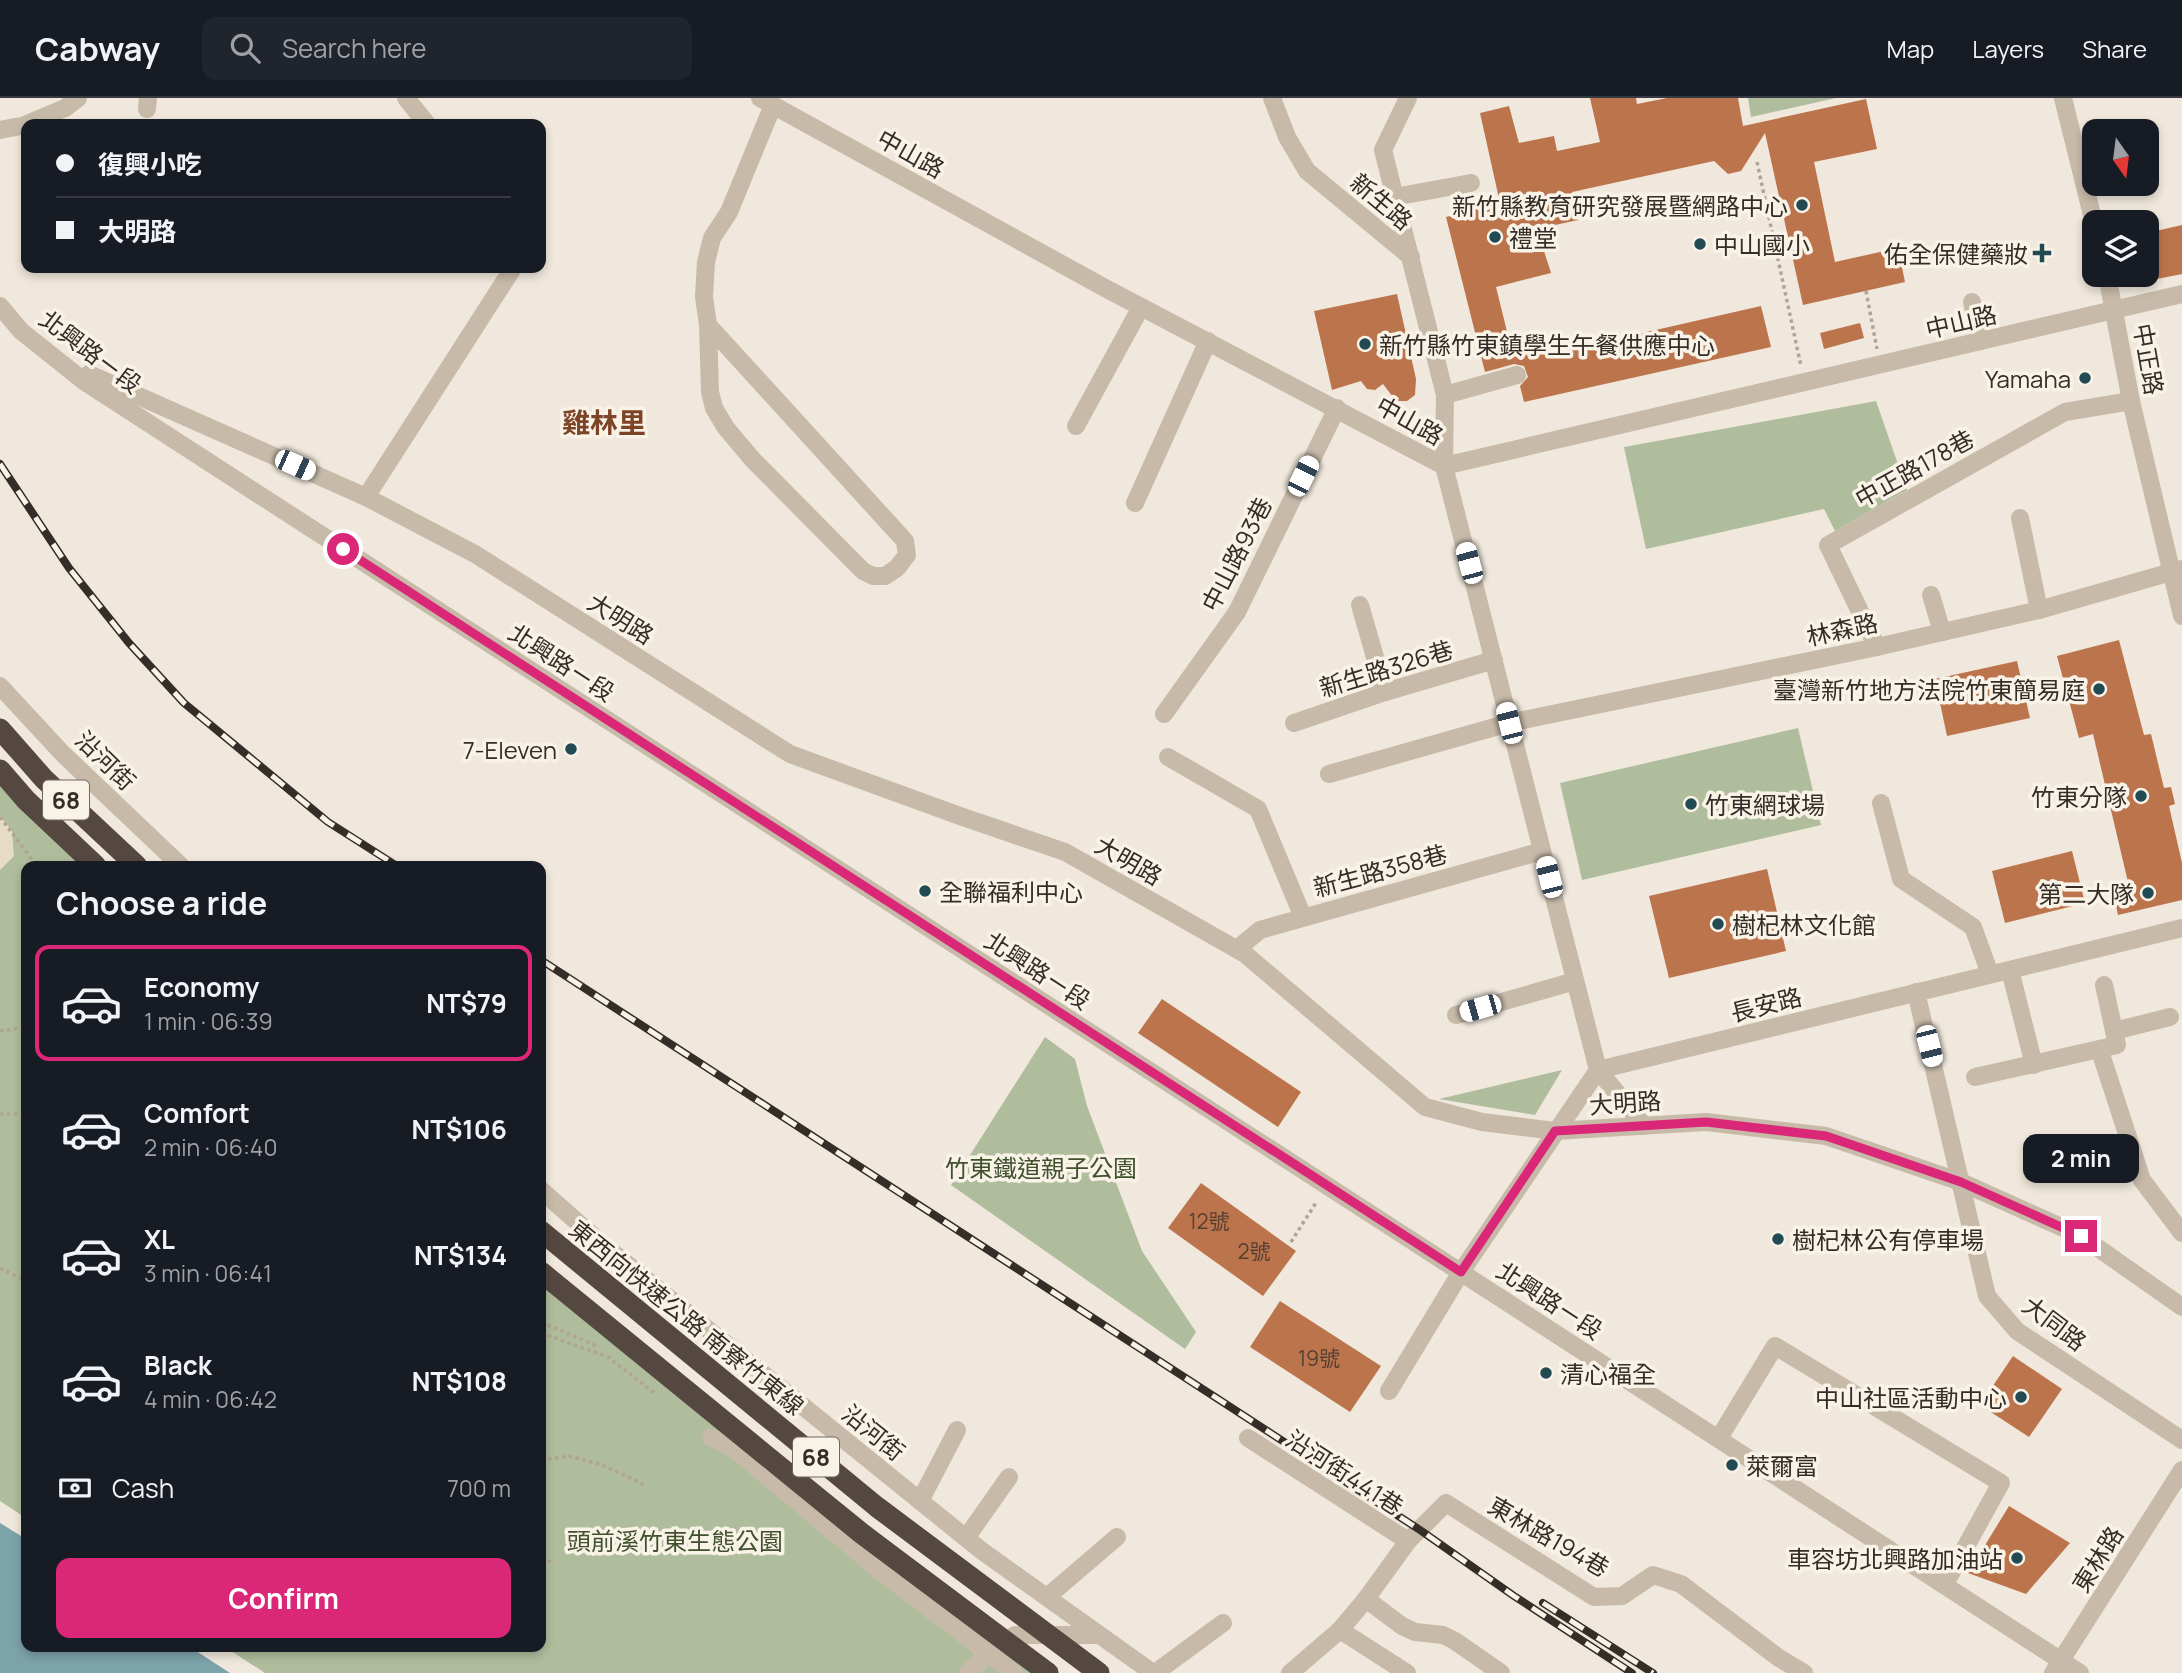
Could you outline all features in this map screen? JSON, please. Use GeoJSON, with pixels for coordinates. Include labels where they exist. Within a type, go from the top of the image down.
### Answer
{"type":"FeatureCollection","features":[{"type":"Feature","properties":{"kind":"highway","name":"68"},"geometry":{"type":"LineString","coordinates":[[0,729],[44,779],[132,861]]}},
{"type":"Feature","properties":{"kind":"highway","name":"68"},"geometry":{"type":"LineString","coordinates":[[0,770],[26,800],[91,861]]}},
{"type":"Feature","properties":{"kind":"highway","name":"東西向快速公路 南寮竹東線"},"geometry":{"type":"LineString","coordinates":[[546,1235],[877,1507],[1099,1673]]}},
{"type":"Feature","properties":{"kind":"highway","name":"68"},"geometry":{"type":"LineString","coordinates":[[546,1276],[861,1534],[1048,1673]]}},
{"type":"Feature","properties":{"kind":"street"},"geometry":{"type":"LineString","coordinates":[[39,119],[65,108],[79,98]]}},
{"type":"Feature","properties":{"kind":"street"},"geometry":{"type":"LineString","coordinates":[[405,98],[423,119]]}},
{"type":"Feature","properties":{"kind":"street","name":"新生路"},"geometry":{"type":"LineString","coordinates":[[1272,98],[1287,138],[1307,172],[1411,257],[1445,394],[1444,466],[1598,1070],[1644,1126]]}},
{"type":"Feature","properties":{"kind":"street"},"geometry":{"type":"LineString","coordinates":[[1408,98],[1383,150],[1411,257]]}},
{"type":"Feature","properties":{"kind":"street"},"geometry":{"type":"LineString","coordinates":[[2063,98],[2091,210]]}},
{"type":"Feature","properties":{"kind":"street"},"geometry":{"type":"LineString","coordinates":[[708,325],[905,541],[907,555],[897,568],[885,576],[873,576],[863,571],[753,460],[726,428],[714,408],[710,392],[708,325],[704,297],[706,262],[712,238],[729,212],[767,102]]}},
{"type":"Feature","properties":{"kind":"street","name":"中山路"},"geometry":{"type":"LineString","coordinates":[[767,102],[1141,307],[1444,466],[2182,293]]}},
{"type":"Feature","properties":{"kind":"street"},"geometry":{"type":"LineString","coordinates":[[0,130],[21,125]]}},
{"type":"Feature","properties":{"kind":"street"},"geometry":{"type":"LineString","coordinates":[[1394,197],[1471,183]]}},
{"type":"Feature","properties":{"kind":"street"},"geometry":{"type":"LineString","coordinates":[[366,496],[510,273]]}},
{"type":"Feature","properties":{"kind":"street","name":"中正路"},"geometry":{"type":"LineString","coordinates":[[2109,287],[2131,401],[2176,571],[2182,616]]}},
{"type":"Feature","properties":{"kind":"street"},"geometry":{"type":"LineString","coordinates":[[1972,302],[1980,341]]}},
{"type":"Feature","properties":{"kind":"street","name":"北興路ㄧ段"},"geometry":{"type":"LineString","coordinates":[[0,306],[21,331],[108,397],[1945,1584],[2057,1666],[2080,1673]]}},
{"type":"Feature","properties":{"kind":"street"},"geometry":{"type":"LineString","coordinates":[[1076,426],[1141,307]]}},
{"type":"Feature","properties":{"kind":"street"},"geometry":{"type":"LineString","coordinates":[[1136,503],[1208,341]]}},
{"type":"Feature","properties":{"kind":"street","name":"大明路"},"geometry":{"type":"LineString","coordinates":[[57,360],[366,496],[475,554],[790,754],[1065,852],[1245,954],[1425,1107],[1482,1122],[1555,1131],[1706,1122],[1826,1136],[1961,1182],[2081,1236],[2182,1307]]}},
{"type":"Feature","properties":{"kind":"street"},"geometry":{"type":"LineString","coordinates":[[1445,394],[1517,375]]}},
{"type":"Feature","properties":{"kind":"street","name":"中正路178巷"},"geometry":{"type":"LineString","coordinates":[[1877,647],[1828,545],[2065,412],[2131,401]]}},
{"type":"Feature","properties":{"kind":"street","name":"中山路93巷"},"geometry":{"type":"LineString","coordinates":[[1164,715],[1237,612],[1336,408]]}},
{"type":"Feature","properties":{"kind":"street"},"geometry":{"type":"LineString","coordinates":[[2020,517],[2039,610]]}},
{"type":"Feature","properties":{"kind":"street","name":"林森路"},"geometry":{"type":"LineString","coordinates":[[1509,723],[1877,647],[2039,610],[2176,571]]}},
{"type":"Feature","properties":{"kind":"street"},"geometry":{"type":"LineString","coordinates":[[1931,595],[1942,632]]}},
{"type":"Feature","properties":{"kind":"street"},"geometry":{"type":"LineString","coordinates":[[1360,605],[1385,692]]}},
{"type":"Feature","properties":{"kind":"street","name":"新生路326巷"},"geometry":{"type":"LineString","coordinates":[[1293,723],[1493,660]]}},
{"type":"Feature","properties":{"kind":"street","name":"沿河街"},"geometry":{"type":"LineString","coordinates":[[0,686],[63,754],[176,861]]}},
{"type":"Feature","properties":{"kind":"street"},"geometry":{"type":"LineString","coordinates":[[1329,774],[1509,723]]}},
{"type":"Feature","properties":{"kind":"street"},"geometry":{"type":"LineString","coordinates":[[1168,757],[1258,809],[1303,917]]}},
{"type":"Feature","properties":{"kind":"street"},"geometry":{"type":"LineString","coordinates":[[1881,803],[1901,879],[1973,927],[1990,974]]}},
{"type":"Feature","properties":{"kind":"street","name":"新生路358巷"},"geometry":{"type":"LineString","coordinates":[[1237,949],[1260,930],[1542,851]]}},
{"type":"Feature","properties":{"kind":"street","name":"長安路"},"geometry":{"type":"LineString","coordinates":[[1598,1070],[2182,928]]}},
{"type":"Feature","properties":{"kind":"street"},"geometry":{"type":"LineString","coordinates":[[2010,970],[2034,1065]]}},
{"type":"Feature","properties":{"kind":"street"},"geometry":{"type":"LineString","coordinates":[[1456,1015],[1575,981]]}},
{"type":"Feature","properties":{"kind":"street"},"geometry":{"type":"LineString","coordinates":[[1975,1077],[2118,1045],[2104,985]]}},
{"type":"Feature","properties":{"kind":"street","name":"大同路"},"geometry":{"type":"LineString","coordinates":[[1916,992],[1987,1296],[2017,1331],[2182,1440]]}},
{"type":"Feature","properties":{"kind":"street"},"geometry":{"type":"LineString","coordinates":[[2115,1031],[2170,1017]]}},
{"type":"Feature","properties":{"kind":"street"},"geometry":{"type":"LineString","coordinates":[[2099,1051],[2142,1180],[2182,1233]]}},
{"type":"Feature","properties":{"kind":"street"},"geometry":{"type":"LineString","coordinates":[[1389,1391],[1461,1272],[1598,1070]]}},
{"type":"Feature","properties":{"kind":"street","name":"沿河街"},"geometry":{"type":"LineString","coordinates":[[546,1194],[601,1243],[966,1538],[1154,1673]]}},
{"type":"Feature","properties":{"kind":"street"},"geometry":{"type":"LineString","coordinates":[[1719,1438],[1775,1346],[2001,1483],[1945,1584]]}},
{"type":"Feature","properties":{"kind":"street"},"geometry":{"type":"LineString","coordinates":[[920,1501],[957,1430]]}},
{"type":"Feature","properties":{"kind":"street"},"geometry":{"type":"LineString","coordinates":[[711,1437],[734,1449],[879,1570],[1014,1673]]}},
{"type":"Feature","properties":{"kind":"street","name":"沿河街441巷"},"geometry":{"type":"LineString","coordinates":[[1248,1438],[1408,1541],[1340,1630],[1290,1673]]}},
{"type":"Feature","properties":{"kind":"street","name":"東林路"},"geometry":{"type":"LineString","coordinates":[[2057,1666],[2182,1470]]}},
{"type":"Feature","properties":{"kind":"street"},"geometry":{"type":"LineString","coordinates":[[966,1538],[1009,1477]]}},
{"type":"Feature","properties":{"kind":"street","name":"東林路194巷"},"geometry":{"type":"LineString","coordinates":[[1408,1541],[1446,1503],[1594,1597],[1622,1597],[1653,1575],[1681,1584],[1804,1673]]}},
{"type":"Feature","properties":{"kind":"street"},"geometry":{"type":"LineString","coordinates":[[1047,1597],[1117,1537]]}},
{"type":"Feature","properties":{"kind":"street"},"geometry":{"type":"LineString","coordinates":[[1366,1599],[1402,1626],[1415,1632],[1443,1635],[1455,1640],[1501,1673]]}},
{"type":"Feature","properties":{"kind":"street"},"geometry":{"type":"LineString","coordinates":[[1154,1673],[1223,1623]]}},
{"type":"Feature","properties":{"kind":"street"},"geometry":{"type":"LineString","coordinates":[[1340,1630],[1407,1673]]}},
{"type":"Feature","properties":{"kind":"street"},"geometry":{"type":"LineString","coordinates":[[968,1673],[989,1653],[1015,1635],[1100,1635]]}},
{"type":"Feature","properties":{"kind":"path"},"geometry":{"type":"LineString","coordinates":[[1757,162],[1804,382]]}},
{"type":"Feature","properties":{"kind":"path"},"geometry":{"type":"LineString","coordinates":[[1866,291],[1880,365]]}},
{"type":"Feature","properties":{"kind":"path"},"geometry":{"type":"LineString","coordinates":[[0,817],[33,861]]}},
{"type":"Feature","properties":{"kind":"path"},"geometry":{"type":"LineString","coordinates":[[0,1031],[21,1028]]}},
{"type":"Feature","properties":{"kind":"path"},"geometry":{"type":"LineString","coordinates":[[0,1114],[21,1114]]}},
{"type":"Feature","properties":{"kind":"path"},"geometry":{"type":"LineString","coordinates":[[1291,1242],[1327,1184]]}},
{"type":"Feature","properties":{"kind":"path"},"geometry":{"type":"LineString","coordinates":[[0,1268],[21,1278]]}},
{"type":"Feature","properties":{"kind":"path"},"geometry":{"type":"LineString","coordinates":[[546,1335],[608,1357],[663,1400]]}},
{"type":"Feature","properties":{"kind":"path"},"geometry":{"type":"LineString","coordinates":[[546,1459],[570,1456],[605,1466],[645,1485]]}},
{"type":"Feature","properties":{"kind":"path"},"geometry":{"type":"LineString","coordinates":[[546,1560],[552,1562]]}},
{"type":"Feature","properties":{"kind":"green space"},"geometry":{"type":"Polygon","coordinates":[[[1748,98],[1836,98],[1751,117],[1748,98]]]}},
{"type":"Feature","properties":{"kind":"green space"},"geometry":{"type":"Polygon","coordinates":[[[1876,401],[1907,490],[1835,531],[1824,509],[1646,549],[1624,447],[1876,401]]]}},
{"type":"Feature","properties":{"kind":"green space","name":"竹東網球場"},"geometry":{"type":"Polygon","coordinates":[[[1798,728],[1821,825],[1582,880],[1560,783],[1798,728]]]}},
{"type":"Feature","properties":{"kind":"green space"},"geometry":{"type":"Polygon","coordinates":[[[0,773],[77,861],[21,861],[21,1515],[0,1501],[0,773]]]}},
{"type":"Feature","properties":{"kind":"green space","name":"竹東鐵道親子公園"},"geometry":{"type":"Polygon","coordinates":[[[1045,1037],[1075,1059],[1087,1106],[1142,1251],[1196,1332],[1185,1349],[951,1185],[1045,1037]]]}},
{"type":"Feature","properties":{"kind":"green space"},"geometry":{"type":"Polygon","coordinates":[[[1562,1070],[1535,1115],[1439,1099],[1562,1070]]]}},
{"type":"Feature","properties":{"kind":"green space","name":"頭前溪竹東生態公園"},"geometry":{"type":"Polygon","coordinates":[[[546,1268],[1003,1632],[1059,1673],[265,1673],[233,1652],[546,1652],[546,1268]]]}},
{"type":"Feature","properties":{"kind":"shaded area"},"geometry":{"type":"Polygon","coordinates":[[[0,816],[12,831],[14,856],[0,870],[0,816]]]}},
{"type":"Feature","properties":{"kind":"water"},"geometry":{"type":"Polygon","coordinates":[[[0,1523],[21,1536],[21,1652],[198,1652],[230,1673],[0,1673],[0,1523]]]}},
{"type":"Feature","properties":{"kind":"building"},"geometry":{"type":"Polygon","coordinates":[[[1590,98],[1636,98],[1637,104],[1667,98],[1738,98],[1743,126],[1866,99],[1877,149],[1814,162],[1835,262],[1898,248],[1905,282],[1803,305],[1765,133],[1741,171],[1728,174],[1714,161],[1572,192],[1578,220],[1537,229],[1551,273],[1496,287],[1515,364],[1512,351],[1556,341],[1559,352],[1761,306],[1771,347],[1524,402],[1520,386],[1528,377],[1524,366],[1514,364],[1485,372],[1446,217],[1500,203],[1480,113],[1509,106],[1519,143],[1554,136],[1557,151],[1600,142],[1590,98]]]}},
{"type":"Feature","properties":{"kind":"building"},"geometry":{"type":"Polygon","coordinates":[[[2182,225],[2182,274],[2159,279],[2159,230],[2182,225]]]}},
{"type":"Feature","properties":{"kind":"building","name":"新竹縣竹東鎮學生午餐供應中心"},"geometry":{"type":"Polygon","coordinates":[[[1397,294],[1416,379],[1415,395],[1407,401],[1396,401],[1383,384],[1375,390],[1367,389],[1361,381],[1332,390],[1314,311],[1397,294]]]}},
{"type":"Feature","properties":{"kind":"building"},"geometry":{"type":"Polygon","coordinates":[[[1860,323],[1864,338],[1824,349],[1820,333],[1860,323]]]}},
{"type":"Feature","properties":{"kind":"building"},"geometry":{"type":"Polygon","coordinates":[[[2119,640],[2144,735],[2151,734],[2164,788],[2171,787],[2175,804],[2169,806],[2182,863],[2182,900],[2118,915],[2112,886],[2128,882],[2093,734],[2079,738],[2057,656],[2119,640]]]}},
{"type":"Feature","properties":{"kind":"building"},"geometry":{"type":"Polygon","coordinates":[[[2017,661],[2030,718],[1947,736],[1935,679],[2017,661]]]}},
{"type":"Feature","properties":{"kind":"building"},"geometry":{"type":"Polygon","coordinates":[[[2072,851],[2085,903],[2005,923],[1992,871],[2072,851]]]}},
{"type":"Feature","properties":{"kind":"building","name":"樹杞林文化館"},"geometry":{"type":"Polygon","coordinates":[[[1767,869],[1786,951],[1669,978],[1649,896],[1767,869]]]}},
{"type":"Feature","properties":{"kind":"building"},"geometry":{"type":"Polygon","coordinates":[[[1162,999],[1301,1092],[1278,1127],[1138,1033],[1162,999]]]}},
{"type":"Feature","properties":{"kind":"building"},"geometry":{"type":"Polygon","coordinates":[[[1201,1183],[1296,1251],[1263,1296],[1168,1228],[1201,1183]]]}},
{"type":"Feature","properties":{"kind":"building"},"geometry":{"type":"Polygon","coordinates":[[[1280,1301],[1381,1366],[1350,1412],[1250,1347],[1280,1301]]]}},
{"type":"Feature","properties":{"kind":"building","name":"中山社區活動中心"},"geometry":{"type":"Polygon","coordinates":[[[2013,1356],[2062,1389],[2029,1437],[1980,1405],[2013,1356]]]}},
{"type":"Feature","properties":{"kind":"building","name":"車容坊北興路加油站"},"geometry":{"type":"Polygon","coordinates":[[[2009,1506],[2070,1543],[2026,1594],[1968,1573],[2009,1506]]]}},
{"type":"Feature","properties":{"kind":"railway"},"geometry":{"type":"LineString","coordinates":[[0,464],[69,568],[129,643],[184,703],[328,822],[389,861]]}},
{"type":"Feature","properties":{"kind":"railway"},"geometry":{"type":"LineString","coordinates":[[546,963],[1420,1530],[1514,1596],[1632,1673]]}},
{"type":"Feature","properties":{"kind":"railway"},"geometry":{"type":"LineString","coordinates":[[1543,1603],[1653,1673]]}},
{"type":"Feature","properties":{"kind":"place","name":"新竹縣教育研究發展暨網路中心"},"geometry":{"type":"Point","coordinates":[1802,205]}},
{"type":"Feature","properties":{"kind":"place","name":"禮堂"},"geometry":{"type":"Point","coordinates":[1495,237]}},
{"type":"Feature","properties":{"kind":"place","name":"中山國小"},"geometry":{"type":"Point","coordinates":[1700,244]}},
{"type":"Feature","properties":{"kind":"place","name":"佑全保健藥妝"},"geometry":{"type":"Point","coordinates":[2042,253]}},
{"type":"Feature","properties":{"kind":"place","name":"新竹縣竹東鎮學生午餐供應中心"},"geometry":{"type":"Point","coordinates":[1365,344]}},
{"type":"Feature","properties":{"kind":"place","name":"Yamaha"},"geometry":{"type":"Point","coordinates":[2085,378]}},
{"type":"Feature","properties":{"kind":"place","name":"臺灣新竹地方法院竹東簡易庭"},"geometry":{"type":"Point","coordinates":[2099,689]}},
{"type":"Feature","properties":{"kind":"place","name":"7-Eleven"},"geometry":{"type":"Point","coordinates":[571,749]}},
{"type":"Feature","properties":{"kind":"place","name":"竹東分隊"},"geometry":{"type":"Point","coordinates":[2141,796]}},
{"type":"Feature","properties":{"kind":"place","name":"竹東網球場"},"geometry":{"type":"Point","coordinates":[1691,804]}},
{"type":"Feature","properties":{"kind":"place","name":"全聯福利中心"},"geometry":{"type":"Point","coordinates":[925,891]}},
{"type":"Feature","properties":{"kind":"place","name":"第二大隊"},"geometry":{"type":"Point","coordinates":[2148,893]}},
{"type":"Feature","properties":{"kind":"place","name":"樹杞林文化館"},"geometry":{"type":"Point","coordinates":[1718,924]}},
{"type":"Feature","properties":{"kind":"place","name":"樹杞林公有停車場"},"geometry":{"type":"Point","coordinates":[1778,1239]}},
{"type":"Feature","properties":{"kind":"place","name":"清心福全"},"geometry":{"type":"Point","coordinates":[1546,1373]}},
{"type":"Feature","properties":{"kind":"place","name":"中山社區活動中心"},"geometry":{"type":"Point","coordinates":[2021,1397]}},
{"type":"Feature","properties":{"kind":"place","name":"萊爾富"},"geometry":{"type":"Point","coordinates":[1732,1465]}},
{"type":"Feature","properties":{"kind":"place","name":"車容坊北興路加油站"},"geometry":{"type":"Point","coordinates":[2017,1558]}},
{"type":"Feature","properties":{"kind":"district","name":"雞林里"},"geometry":{"type":"Point","coordinates":[604,422]}},
{"type":"Feature","properties":{"kind":"route"},"geometry":{"type":"LineString","coordinates":[[343,549],[1461,1272],[1555,1131],[1706,1122],[1826,1136],[1961,1182],[2081,1236]]}}]}
